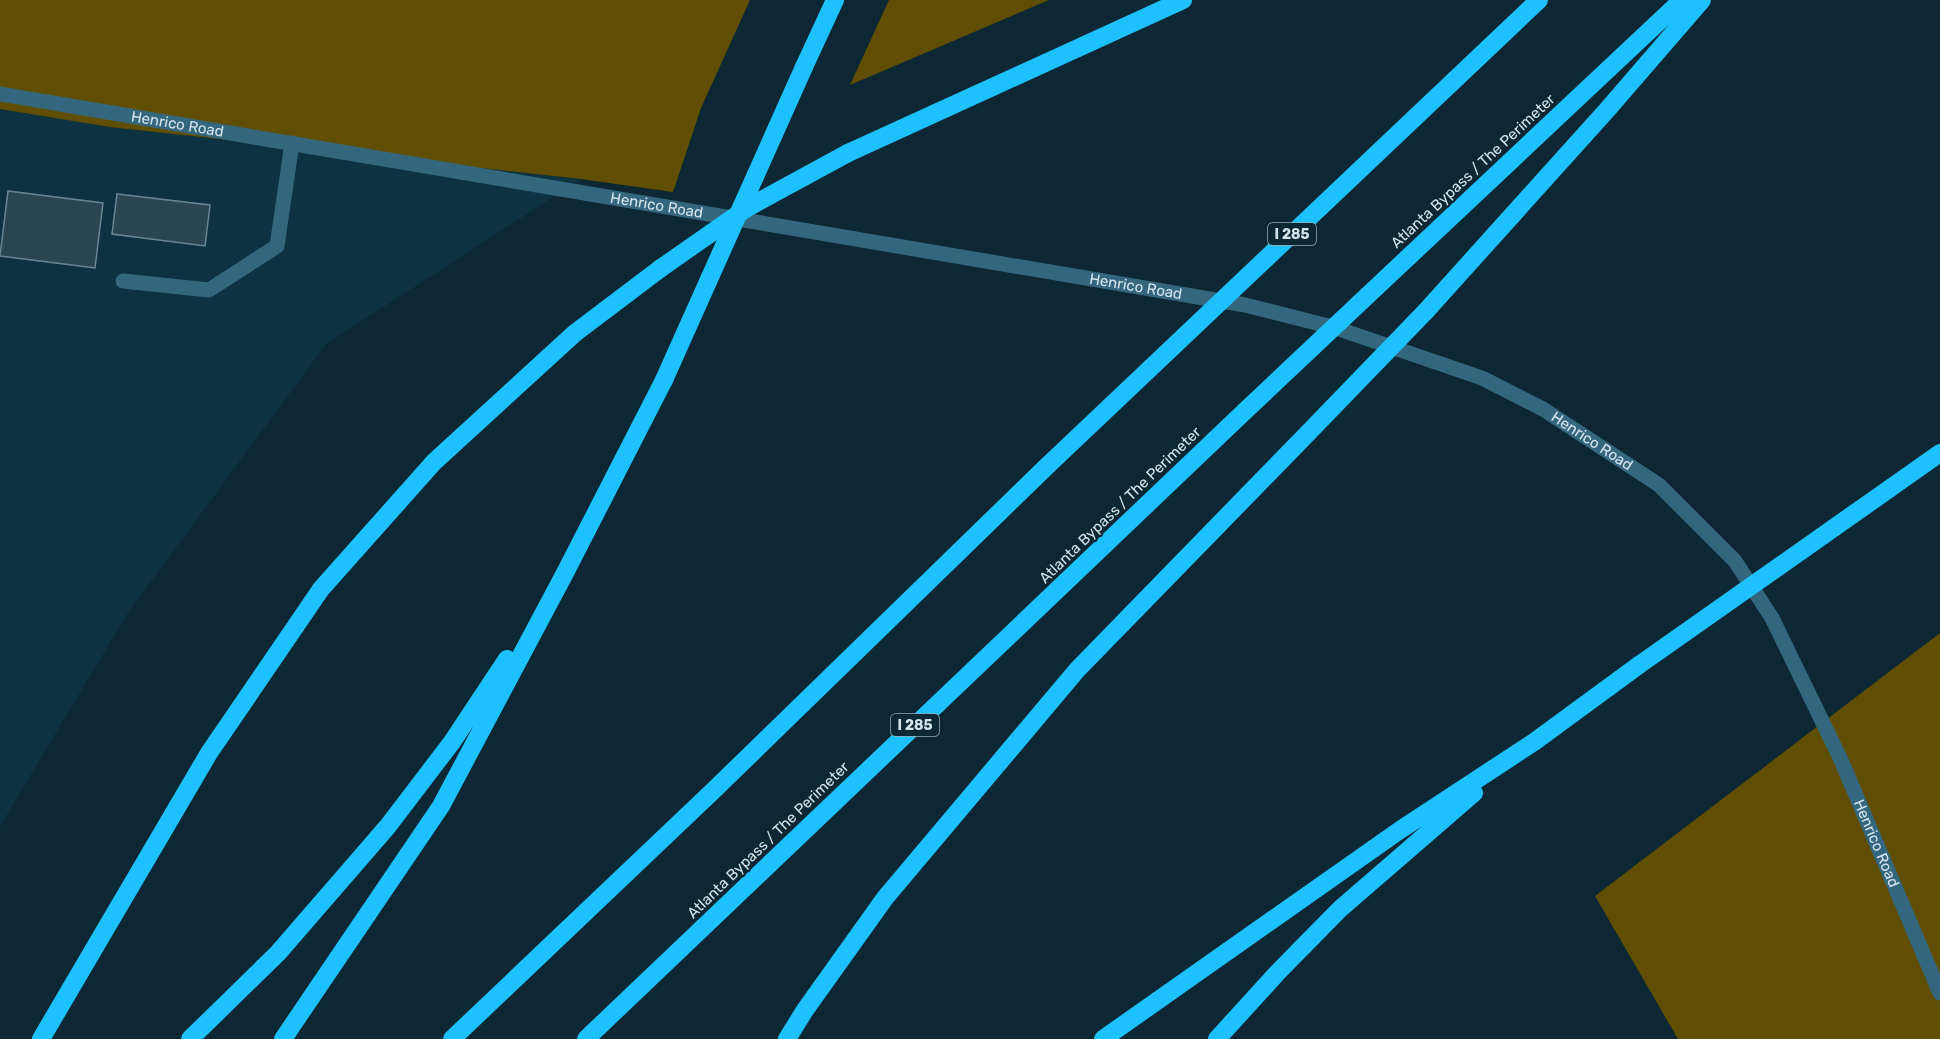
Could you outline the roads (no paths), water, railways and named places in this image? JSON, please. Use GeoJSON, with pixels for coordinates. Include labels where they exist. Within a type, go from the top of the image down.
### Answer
{"type":"FeatureCollection","features":[{"type":"Feature","properties":{"kind":"highway"},"geometry":{"type":"LineString","coordinates":[[283,1039],[441,806],[565,573],[664,380],[835,0]]}},
{"type":"Feature","properties":{"kind":"highway"},"geometry":{"type":"LineString","coordinates":[[41,1039],[209,753],[321,589],[434,462],[575,333],[661,268],[747,208],[848,153],[1183,0]]}},
{"type":"Feature","properties":{"kind":"highway","name":"I 285"},"geometry":{"type":"LineString","coordinates":[[452,1039],[706,797],[1045,468],[1539,0]]}},
{"type":"Feature","properties":{"kind":"highway","name":"Atlanta Bypass / The Perimeter"},"geometry":{"type":"LineString","coordinates":[[586,1039],[1245,411],[1682,0]]}},
{"type":"Feature","properties":{"kind":"highway"},"geometry":{"type":"LineString","coordinates":[[787,1039],[885,898],[1077,670],[1426,311],[1607,110],[1702,0]]}},
{"type":"Feature","properties":{"kind":"highway"},"geometry":{"type":"LineString","coordinates":[[1103,1039],[1400,830],[1534,742],[1639,665],[1940,453]]}},
{"type":"Feature","properties":{"kind":"highway"},"geometry":{"type":"LineString","coordinates":[[190,1039],[278,953],[388,826],[452,742],[565,573]]}},
{"type":"Feature","properties":{"kind":"highway"},"geometry":{"type":"LineString","coordinates":[[1217,1039],[1340,909],[1534,742]]}},
{"type":"Feature","properties":{"kind":"street","name":"Henrico Road"},"geometry":{"type":"LineString","coordinates":[[0,94],[1245,305],[1336,328],[1482,378],[1544,409],[1659,485],[1735,561],[1772,618],[1841,759],[1940,993]]}},
{"type":"Feature","properties":{"kind":"street"},"geometry":{"type":"LineString","coordinates":[[123,281],[209,290],[277,246],[292,143]]}}]}
